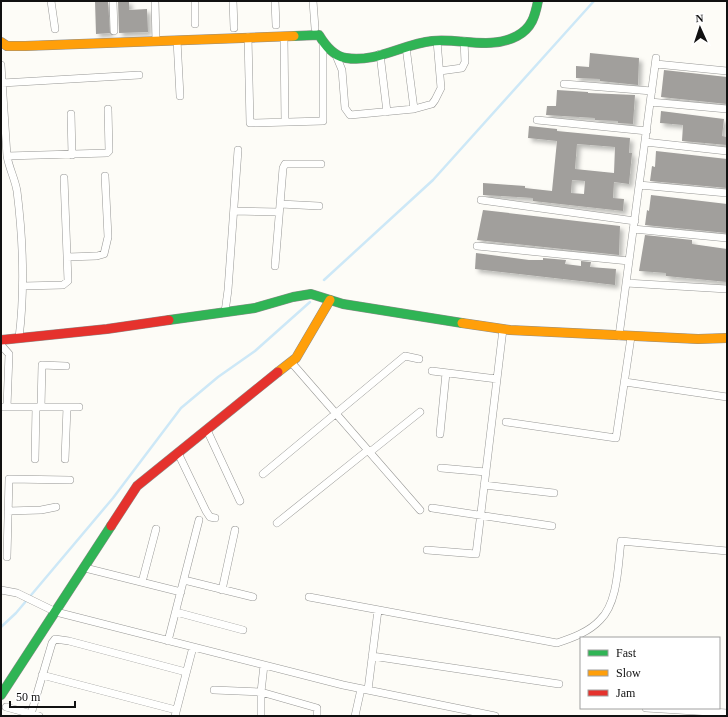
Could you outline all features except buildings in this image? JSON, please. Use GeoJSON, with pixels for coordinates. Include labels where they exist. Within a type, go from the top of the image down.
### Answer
{"type":"FeatureCollection","features":[{"type":"Feature","properties":{"kind":"street"},"geometry":{"type":"LineString","coordinates":[[51,1],[55,29]]}},
{"type":"Feature","properties":{"kind":"street"},"geometry":{"type":"LineString","coordinates":[[113,1],[114,31]]}},
{"type":"Feature","properties":{"kind":"street"},"geometry":{"type":"LineString","coordinates":[[155,1],[156,41]]}},
{"type":"Feature","properties":{"kind":"street"},"geometry":{"type":"LineString","coordinates":[[195,1],[196,24]]}},
{"type":"Feature","properties":{"kind":"street"},"geometry":{"type":"LineString","coordinates":[[233,1],[234,28]]}},
{"type":"Feature","properties":{"kind":"street"},"geometry":{"type":"LineString","coordinates":[[274,1],[276,25]]}},
{"type":"Feature","properties":{"kind":"street"},"geometry":{"type":"LineString","coordinates":[[313,1],[315,28]]}},
{"type":"Feature","properties":{"kind":"street"},"geometry":{"type":"LineString","coordinates":[[1,42],[7,46],[13,46],[319,35],[323,42],[335,53],[345,58],[380,54],[437,41],[494,42],[513,38],[530,28],[535,18],[538,1]]}},
{"type":"Feature","properties":{"kind":"street"},"geometry":{"type":"LineString","coordinates":[[284,36],[285,122]]}},
{"type":"Feature","properties":{"kind":"street"},"geometry":{"type":"LineString","coordinates":[[248,37],[250,123],[323,121],[323,42]]}},
{"type":"Feature","properties":{"kind":"street"},"geometry":{"type":"LineString","coordinates":[[177,40],[180,96]]}},
{"type":"Feature","properties":{"kind":"street"},"geometry":{"type":"LineString","coordinates":[[335,53],[342,70],[346,112],[350,115],[414,109],[425,107],[436,100],[441,88],[437,41]]}},
{"type":"Feature","properties":{"kind":"street"},"geometry":{"type":"LineString","coordinates":[[440,71],[462,68],[465,62],[464,41]]}},
{"type":"Feature","properties":{"kind":"street"},"geometry":{"type":"LineString","coordinates":[[406,47],[414,109]]}},
{"type":"Feature","properties":{"kind":"street"},"geometry":{"type":"LineString","coordinates":[[380,54],[387,112]]}},
{"type":"Feature","properties":{"kind":"street"},"geometry":{"type":"LineString","coordinates":[[619,336],[656,61],[727,71]]}},
{"type":"Feature","properties":{"kind":"street"},"geometry":{"type":"LineString","coordinates":[[1,65],[7,156],[9,168],[17,190],[23,286],[19,338]]}},
{"type":"Feature","properties":{"kind":"street"},"geometry":{"type":"LineString","coordinates":[[2,83],[139,75]]}},
{"type":"Feature","properties":{"kind":"street"},"geometry":{"type":"LineString","coordinates":[[564,84],[652,91]]}},
{"type":"Feature","properties":{"kind":"street"},"geometry":{"type":"LineString","coordinates":[[650,102],[727,109]]}},
{"type":"Feature","properties":{"kind":"street"},"geometry":{"type":"LineString","coordinates":[[7,156],[107,153],[109,151],[108,109]]}},
{"type":"Feature","properties":{"kind":"street"},"geometry":{"type":"LineString","coordinates":[[70,114],[72,155]]}},
{"type":"Feature","properties":{"kind":"street"},"geometry":{"type":"LineString","coordinates":[[537,120],[647,131]]}},
{"type":"Feature","properties":{"kind":"street"},"geometry":{"type":"LineString","coordinates":[[645,142],[727,151]]}},
{"type":"Feature","properties":{"kind":"street"},"geometry":{"type":"LineString","coordinates":[[225,312],[238,150]]}},
{"type":"Feature","properties":{"kind":"street"},"geometry":{"type":"LineString","coordinates":[[275,266],[282,173],[285,164],[321,164]]}},
{"type":"Feature","properties":{"kind":"street"},"geometry":{"type":"LineString","coordinates":[[67,257],[97,256],[104,254],[108,237],[105,176]]}},
{"type":"Feature","properties":{"kind":"street"},"geometry":{"type":"LineString","coordinates":[[23,286],[63,285],[68,281],[64,178]]}},
{"type":"Feature","properties":{"kind":"street"},"geometry":{"type":"LineString","coordinates":[[639,185],[727,193]]}},
{"type":"Feature","properties":{"kind":"street"},"geometry":{"type":"LineString","coordinates":[[481,200],[635,221]]}},
{"type":"Feature","properties":{"kind":"street"},"geometry":{"type":"LineString","coordinates":[[280,204],[319,206]]}},
{"type":"Feature","properties":{"kind":"street"},"geometry":{"type":"LineString","coordinates":[[234,211],[279,212]]}},
{"type":"Feature","properties":{"kind":"street"},"geometry":{"type":"LineString","coordinates":[[634,230],[727,238]]}},
{"type":"Feature","properties":{"kind":"street"},"geometry":{"type":"LineString","coordinates":[[477,246],[629,262]]}},
{"type":"Feature","properties":{"kind":"street"},"geometry":{"type":"LineString","coordinates":[[626,283],[727,289]]}},
{"type":"Feature","properties":{"kind":"street"},"geometry":{"type":"LineString","coordinates":[[1,340],[107,329],[255,308],[293,296],[311,294],[330,300],[385,312],[503,329],[631,337],[698,339],[727,338]]}},
{"type":"Feature","properties":{"kind":"street"},"geometry":{"type":"LineString","coordinates":[[1,695],[137,486],[296,358],[330,300]]}},
{"type":"Feature","properties":{"kind":"street"},"geometry":{"type":"LineString","coordinates":[[427,550],[476,554],[503,329]]}},
{"type":"Feature","properties":{"kind":"street"},"geometry":{"type":"LineString","coordinates":[[506,422],[616,438],[631,337]]}},
{"type":"Feature","properties":{"kind":"street"},"geometry":{"type":"LineString","coordinates":[[1,345],[9,354],[4,407],[79,407]]}},
{"type":"Feature","properties":{"kind":"street"},"geometry":{"type":"LineString","coordinates":[[263,474],[405,356],[419,359]]}},
{"type":"Feature","properties":{"kind":"street"},"geometry":{"type":"LineString","coordinates":[[291,362],[420,510]]}},
{"type":"Feature","properties":{"kind":"street"},"geometry":{"type":"LineString","coordinates":[[35,459],[42,365],[66,366]]}},
{"type":"Feature","properties":{"kind":"street"},"geometry":{"type":"LineString","coordinates":[[432,371],[497,379]]}},
{"type":"Feature","properties":{"kind":"street"},"geometry":{"type":"LineString","coordinates":[[440,434],[446,372]]}},
{"type":"Feature","properties":{"kind":"street"},"geometry":{"type":"LineString","coordinates":[[625,382],[727,397]]}},
{"type":"Feature","properties":{"kind":"street"},"geometry":{"type":"LineString","coordinates":[[65,459],[67,407]]}},
{"type":"Feature","properties":{"kind":"street"},"geometry":{"type":"LineString","coordinates":[[276,523],[420,412]]}},
{"type":"Feature","properties":{"kind":"street"},"geometry":{"type":"LineString","coordinates":[[207,430],[240,501]]}},
{"type":"Feature","properties":{"kind":"street"},"geometry":{"type":"LineString","coordinates":[[178,453],[206,511],[215,518]]}},
{"type":"Feature","properties":{"kind":"street"},"geometry":{"type":"LineString","coordinates":[[440,468],[486,472]]}},
{"type":"Feature","properties":{"kind":"street"},"geometry":{"type":"LineString","coordinates":[[7,557],[6,515],[9,479],[70,480]]}},
{"type":"Feature","properties":{"kind":"street"},"geometry":{"type":"LineString","coordinates":[[484,485],[554,494]]}},
{"type":"Feature","properties":{"kind":"street"},"geometry":{"type":"LineString","coordinates":[[6,515],[56,507]]}},
{"type":"Feature","properties":{"kind":"street"},"geometry":{"type":"LineString","coordinates":[[432,508],[552,526]]}},
{"type":"Feature","properties":{"kind":"street"},"geometry":{"type":"LineString","coordinates":[[168,641],[199,520]]}},
{"type":"Feature","properties":{"kind":"street"},"geometry":{"type":"LineString","coordinates":[[142,582],[156,529]]}},
{"type":"Feature","properties":{"kind":"street"},"geometry":{"type":"LineString","coordinates":[[222,590],[235,530]]}},
{"type":"Feature","properties":{"kind":"street"},"geometry":{"type":"LineString","coordinates":[[309,597],[557,643],[578,635],[600,620],[612,602],[621,541],[727,551]]}},
{"type":"Feature","properties":{"kind":"street"},"geometry":{"type":"LineString","coordinates":[[85,568],[181,592]]}},
{"type":"Feature","properties":{"kind":"street"},"geometry":{"type":"LineString","coordinates":[[184,580],[253,597]]}},
{"type":"Feature","properties":{"kind":"street"},"geometry":{"type":"LineString","coordinates":[[1,590],[17,593],[56,612],[168,641],[364,689],[470,713],[495,716]]}},
{"type":"Feature","properties":{"kind":"street"},"geometry":{"type":"LineString","coordinates":[[355,716],[364,689],[372,656],[378,610]]}},
{"type":"Feature","properties":{"kind":"street"},"geometry":{"type":"LineString","coordinates":[[176,612],[243,630]]}},
{"type":"Feature","properties":{"kind":"street"},"geometry":{"type":"LineString","coordinates":[[31,714],[52,643],[55,639],[61,639],[186,672]]}},
{"type":"Feature","properties":{"kind":"street"},"geometry":{"type":"LineString","coordinates":[[42,675],[176,713],[193,647]]}},
{"type":"Feature","properties":{"kind":"street"},"geometry":{"type":"LineString","coordinates":[[372,656],[559,684]]}},
{"type":"Feature","properties":{"kind":"street"},"geometry":{"type":"LineString","coordinates":[[261,716],[261,692],[264,665]]}},
{"type":"Feature","properties":{"kind":"street"},"geometry":{"type":"LineString","coordinates":[[214,690],[261,692],[317,708],[317,716]]}},
{"type":"Feature","properties":{"kind":"street"},"geometry":{"type":"LineString","coordinates":[[6,707],[39,716]]}},
{"type":"Feature","properties":{"kind":"street"},"geometry":{"type":"LineString","coordinates":[[662,709],[727,713]]}},
{"type":"Feature","properties":{"kind":"waterway"},"geometry":{"type":"LineString","coordinates":[[324,280],[433,180],[594,1]]}},
{"type":"Feature","properties":{"kind":"waterway"},"geometry":{"type":"LineString","coordinates":[[1,627],[16,613],[113,498],[181,408],[218,377],[255,351],[310,302]]}},
{"type":"Feature","properties":{"kind":"traffic: fast"},"geometry":{"type":"LineString","coordinates":[[294,36],[319,35],[327,46],[337,55],[357,59],[379,56],[432,41],[497,42],[507,40],[522,33],[532,21],[536,12],[538,1]]}},
{"type":"Feature","properties":{"kind":"traffic: fast"},"geometry":{"type":"LineString","coordinates":[[169,320],[255,308],[293,297],[311,294],[343,304],[462,323]]}},
{"type":"Feature","properties":{"kind":"traffic: fast"},"geometry":{"type":"LineString","coordinates":[[1,695],[111,526]]}},
{"type":"Feature","properties":{"kind":"traffic: slow"},"geometry":{"type":"LineString","coordinates":[[1,42],[7,46],[25,46],[294,36]]}},
{"type":"Feature","properties":{"kind":"traffic: slow"},"geometry":{"type":"LineString","coordinates":[[278,372],[296,358],[330,300]]}},
{"type":"Feature","properties":{"kind":"traffic: slow"},"geometry":{"type":"LineString","coordinates":[[462,323],[510,330],[698,339],[727,338]]}},
{"type":"Feature","properties":{"kind":"traffic: jam"},"geometry":{"type":"LineString","coordinates":[[1,340],[107,329],[169,320]]}},
{"type":"Feature","properties":{"kind":"traffic: jam"},"geometry":{"type":"LineString","coordinates":[[111,526],[137,486],[278,372]]}}]}
